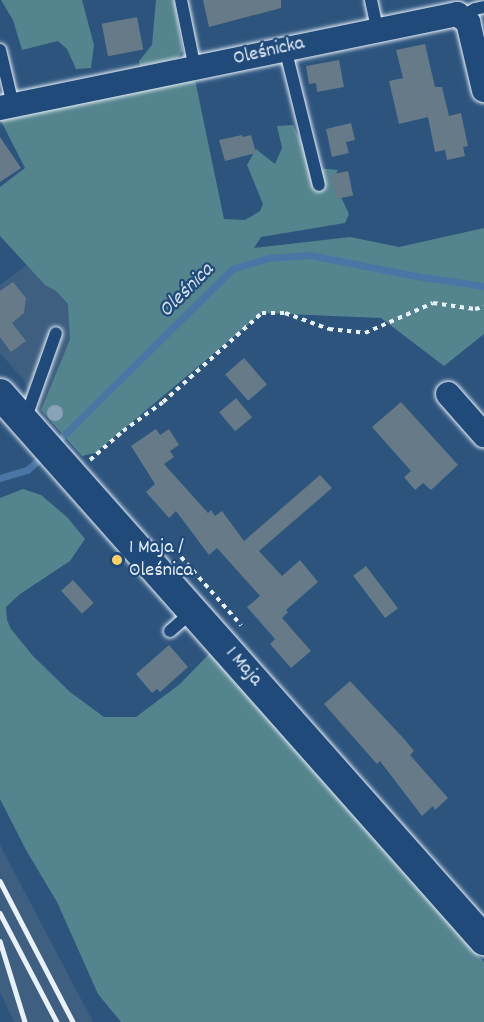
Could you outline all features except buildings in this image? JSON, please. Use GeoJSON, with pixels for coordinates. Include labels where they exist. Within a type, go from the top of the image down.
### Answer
{"type":"FeatureCollection","features":[{"type":"Feature","properties":{"kind":"street","name":"Oleśnicka"},"geometry":{"type":"LineString","coordinates":[[6,107],[377,29],[457,14],[462,16]]}},
{"type":"Feature","properties":{"kind":"street"},"geometry":{"type":"LineString","coordinates":[[462,16],[470,29],[484,90]]}},
{"type":"Feature","properties":{"kind":"street","name":"1 Maja"},"geometry":{"type":"LineString","coordinates":[[0,394],[30,428],[78,469],[194,611],[484,940]]}},
{"type":"Feature","properties":{"kind":"street"},"geometry":{"type":"LineString","coordinates":[[448,394],[484,435]]}},
{"type":"Feature","properties":{"kind":"lane"},"geometry":{"type":"LineString","coordinates":[[181,0],[195,69]]}},
{"type":"Feature","properties":{"kind":"lane"},"geometry":{"type":"LineString","coordinates":[[371,0],[377,29]]}},
{"type":"Feature","properties":{"kind":"lane"},"geometry":{"type":"LineString","coordinates":[[462,16],[484,7]]}},
{"type":"Feature","properties":{"kind":"lane"},"geometry":{"type":"LineString","coordinates":[[285,48],[319,185]]}},
{"type":"Feature","properties":{"kind":"lane"},"geometry":{"type":"LineString","coordinates":[[0,50],[6,107]]}},
{"type":"Feature","properties":{"kind":"lane"},"geometry":{"type":"LineString","coordinates":[[30,428],[56,333]]}},
{"type":"Feature","properties":{"kind":"lane"},"geometry":{"type":"LineString","coordinates":[[170,631],[194,611]]}},
{"type":"Feature","properties":{"kind":"path"},"geometry":{"type":"LineString","coordinates":[[78,469],[123,431],[163,402],[262,313],[285,313],[329,329],[365,333],[433,303],[475,309],[484,307]]}},
{"type":"Feature","properties":{"kind":"shaded area"},"geometry":{"type":"Polygon","coordinates":[[[30,263],[70,305],[70,339],[41,410],[29,394],[24,380],[0,353],[0,285],[30,263]]]}},
{"type":"Feature","properties":{"kind":"shaded area"},"geometry":{"type":"Polygon","coordinates":[[[0,845],[93,1022],[14,1022],[0,992],[0,845]]]}},
{"type":"Feature","properties":{"kind":"green space"},"geometry":{"type":"Polygon","coordinates":[[[1,0],[82,0],[94,45],[91,68],[76,69],[67,49],[58,41],[22,50],[13,20],[1,0]]]}},
{"type":"Feature","properties":{"kind":"green space"},"geometry":{"type":"Polygon","coordinates":[[[156,0],[174,0],[183,51],[177,58],[140,66],[139,61],[152,45],[156,0]]]}},
{"type":"Feature","properties":{"kind":"green space"},"geometry":{"type":"Polygon","coordinates":[[[194,75],[224,219],[245,220],[260,211],[263,204],[247,165],[256,149],[275,164],[282,148],[277,126],[293,125],[314,168],[338,170],[333,180],[349,214],[345,223],[261,237],[254,248],[350,237],[399,247],[484,228],[484,334],[444,366],[381,318],[262,313],[95,453],[82,456],[41,410],[70,339],[68,304],[56,291],[45,285],[0,236],[0,187],[25,168],[0,119],[194,75]]]}},
{"type":"Feature","properties":{"kind":"green space"},"geometry":{"type":"Polygon","coordinates":[[[23,489],[41,495],[67,517],[85,539],[70,561],[20,594],[6,607],[7,620],[11,629],[33,656],[70,692],[104,717],[136,717],[180,684],[210,653],[484,962],[484,1022],[121,1022],[98,994],[57,902],[26,850],[0,799],[0,498],[23,489]]]}},
{"type":"Feature","properties":{"kind":"waterway","name":"Oleśnica"},"geometry":{"type":"LineString","coordinates":[[54,445],[232,269],[268,258],[310,255],[416,276],[484,286]]}},
{"type":"Feature","properties":{"kind":"waterway","name":"Oleśnica"},"geometry":{"type":"LineString","coordinates":[[0,478],[27,470],[44,455]]}},
{"type":"Feature","properties":{"kind":"railway"},"geometry":{"type":"LineString","coordinates":[[0,881],[73,1022]]}},
{"type":"Feature","properties":{"kind":"railway"},"geometry":{"type":"LineString","coordinates":[[0,913],[57,1022]]}},
{"type":"Feature","properties":{"kind":"railway"},"geometry":{"type":"LineString","coordinates":[[0,941],[25,1022]]}},
{"type":"Feature","properties":{"kind":"place","name":"1 Maja / Oleśnica"},"geometry":{"type":"Point","coordinates":[117,560]}}]}
